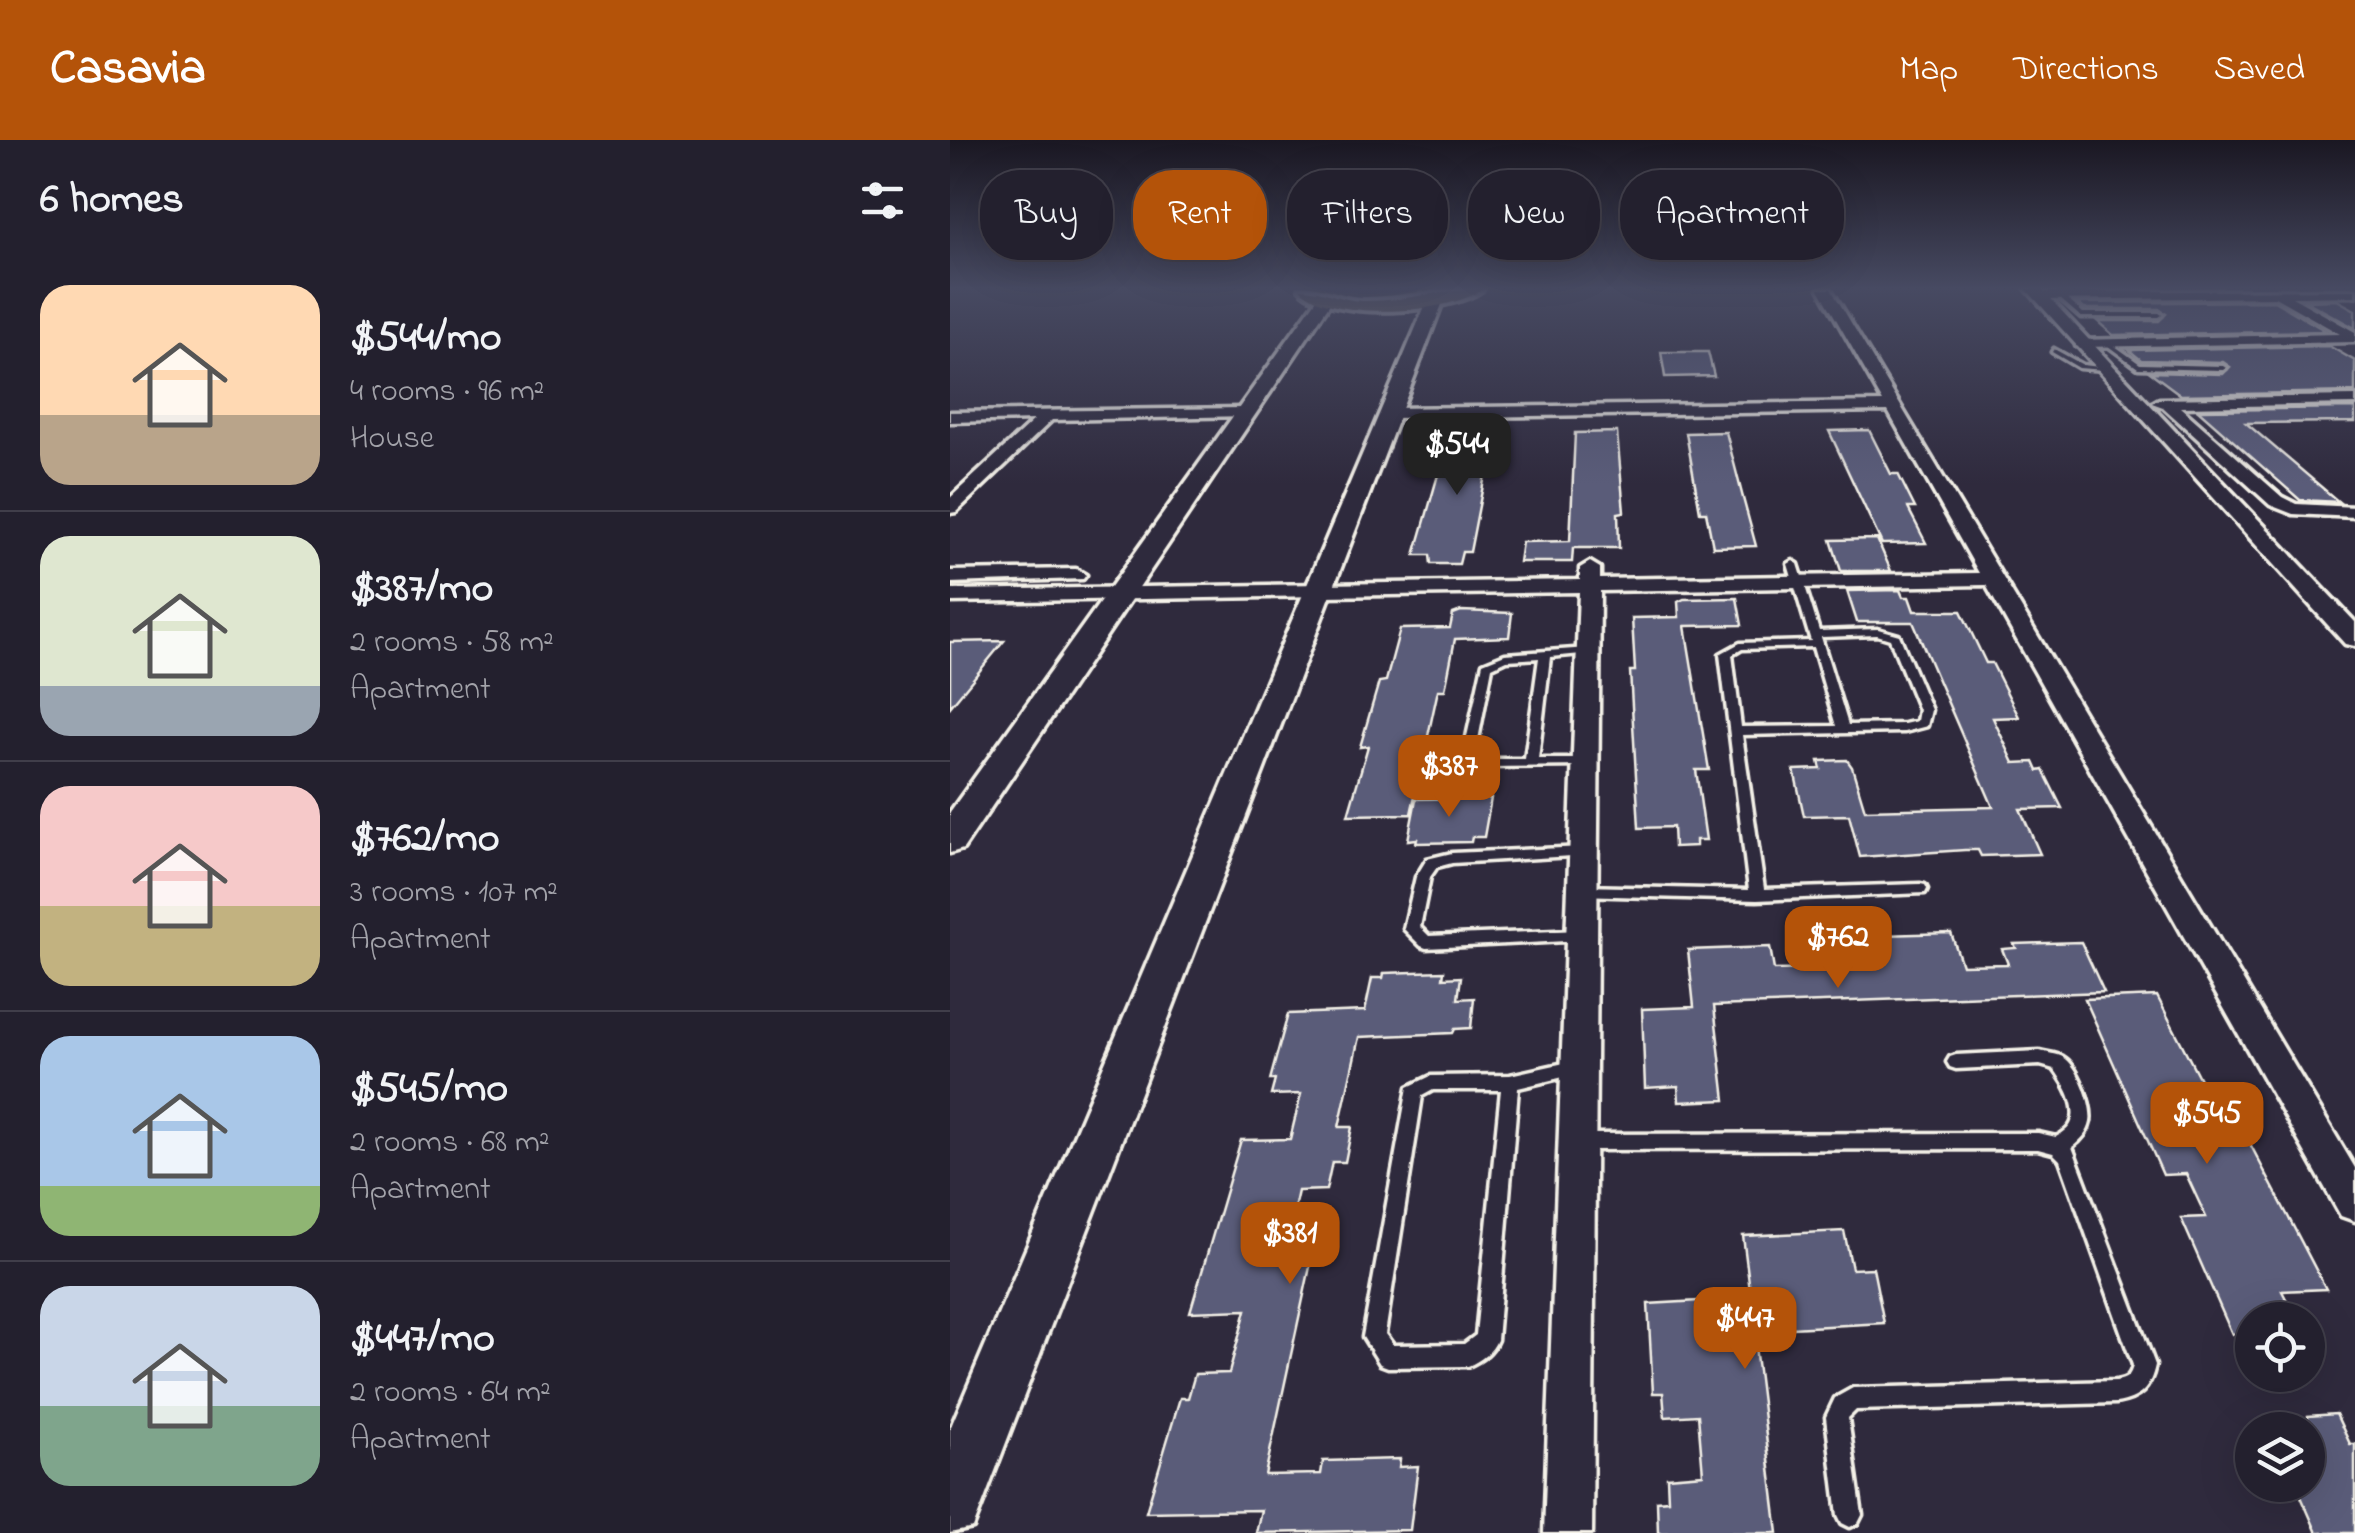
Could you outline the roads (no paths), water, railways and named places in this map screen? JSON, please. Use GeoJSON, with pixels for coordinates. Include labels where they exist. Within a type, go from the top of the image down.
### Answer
{"type":"FeatureCollection","features":[{"type":"Feature","properties":{"kind":"main road"},"geometry":{"type":"LineString","coordinates":[[950,840],[1243,413],[1277,354]]}},
{"type":"Feature","properties":{"kind":"main road"},"geometry":{"type":"LineString","coordinates":[[950,1505],[1390,413],[1423,354]]}},
{"type":"Feature","properties":{"kind":"street"},"geometry":{"type":"LineString","coordinates":[[1863,354],[2355,1203]]}},
{"type":"Feature","properties":{"kind":"street"},"geometry":{"type":"LineString","coordinates":[[2091,354],[2355,638]]}},
{"type":"Feature","properties":{"kind":"street"},"geometry":{"type":"LineString","coordinates":[[2138,404],[2355,400]]}},
{"type":"Feature","properties":{"kind":"street"},"geometry":{"type":"LineString","coordinates":[[2167,403],[2276,501],[2293,509],[2355,512]]}},
{"type":"Feature","properties":{"kind":"street"},"geometry":{"type":"LineString","coordinates":[[1390,413],[1893,406]]}},
{"type":"Feature","properties":{"kind":"street"},"geometry":{"type":"LineString","coordinates":[[950,417],[1243,413]]}},
{"type":"Feature","properties":{"kind":"street"},"geometry":{"type":"LineString","coordinates":[[950,508],[1048,416]]}},
{"type":"Feature","properties":{"kind":"street"},"geometry":{"type":"LineString","coordinates":[[950,596],[1124,584],[1987,569]]}},
{"type":"Feature","properties":{"kind":"street"},"geometry":{"type":"LineString","coordinates":[[1568,1533],[1590,576]]}},
{"type":"Feature","properties":{"kind":"street"},"geometry":{"type":"LineString","coordinates":[[950,577],[1124,584]]}},
{"type":"Feature","properties":{"kind":"lane"},"geometry":{"type":"LineString","coordinates":[[2060,354],[2081,367],[2104,368]]}},
{"type":"Feature","properties":{"kind":"lane"},"geometry":{"type":"LineString","coordinates":[[2122,354],[2138,366],[2224,368]]}},
{"type":"Feature","properties":{"kind":"lane"},"geometry":{"type":"LineString","coordinates":[[1796,573],[1843,728]]}},
{"type":"Feature","properties":{"kind":"lane"},"geometry":{"type":"LineString","coordinates":[[1735,731],[1915,726],[1927,716],[1895,638],[1878,632],[1740,646],[1726,654],[1735,731],[1757,894]]}},
{"type":"Feature","properties":{"kind":"lane"},"geometry":{"type":"LineString","coordinates":[[1586,763],[1485,763],[1475,758],[1471,743],[1487,665],[1505,657],[1588,651]]}},
{"type":"Feature","properties":{"kind":"lane"},"geometry":{"type":"LineString","coordinates":[[1532,764],[1544,656]]}},
{"type":"Feature","properties":{"kind":"lane"},"geometry":{"type":"LineString","coordinates":[[1582,936],[1426,942],[1417,938],[1412,929],[1423,877],[1432,863],[1452,858],[1584,852]]}},
{"type":"Feature","properties":{"kind":"lane"},"geometry":{"type":"LineString","coordinates":[[1583,891],[1757,894],[1920,889]]}},
{"type":"Feature","properties":{"kind":"lane"},"geometry":{"type":"LineString","coordinates":[[1956,1062],[2040,1058],[2059,1062],[2069,1077],[2082,1121],[2072,1136],[2058,1146]]}},
{"type":"Feature","properties":{"kind":"lane"},"geometry":{"type":"LineString","coordinates":[[1510,1082],[1486,1340],[1468,1355],[1388,1356],[1374,1337],[1414,1092],[1431,1083],[1510,1082],[1579,1066]]}},
{"type":"Feature","properties":{"kind":"lane"},"geometry":{"type":"LineString","coordinates":[[1577,1142],[2038,1142],[2058,1146],[2071,1164],[2144,1365],[2141,1380],[2132,1390],[2116,1392],[1853,1399],[1843,1406],[1837,1418],[1850,1515]]}}]}
